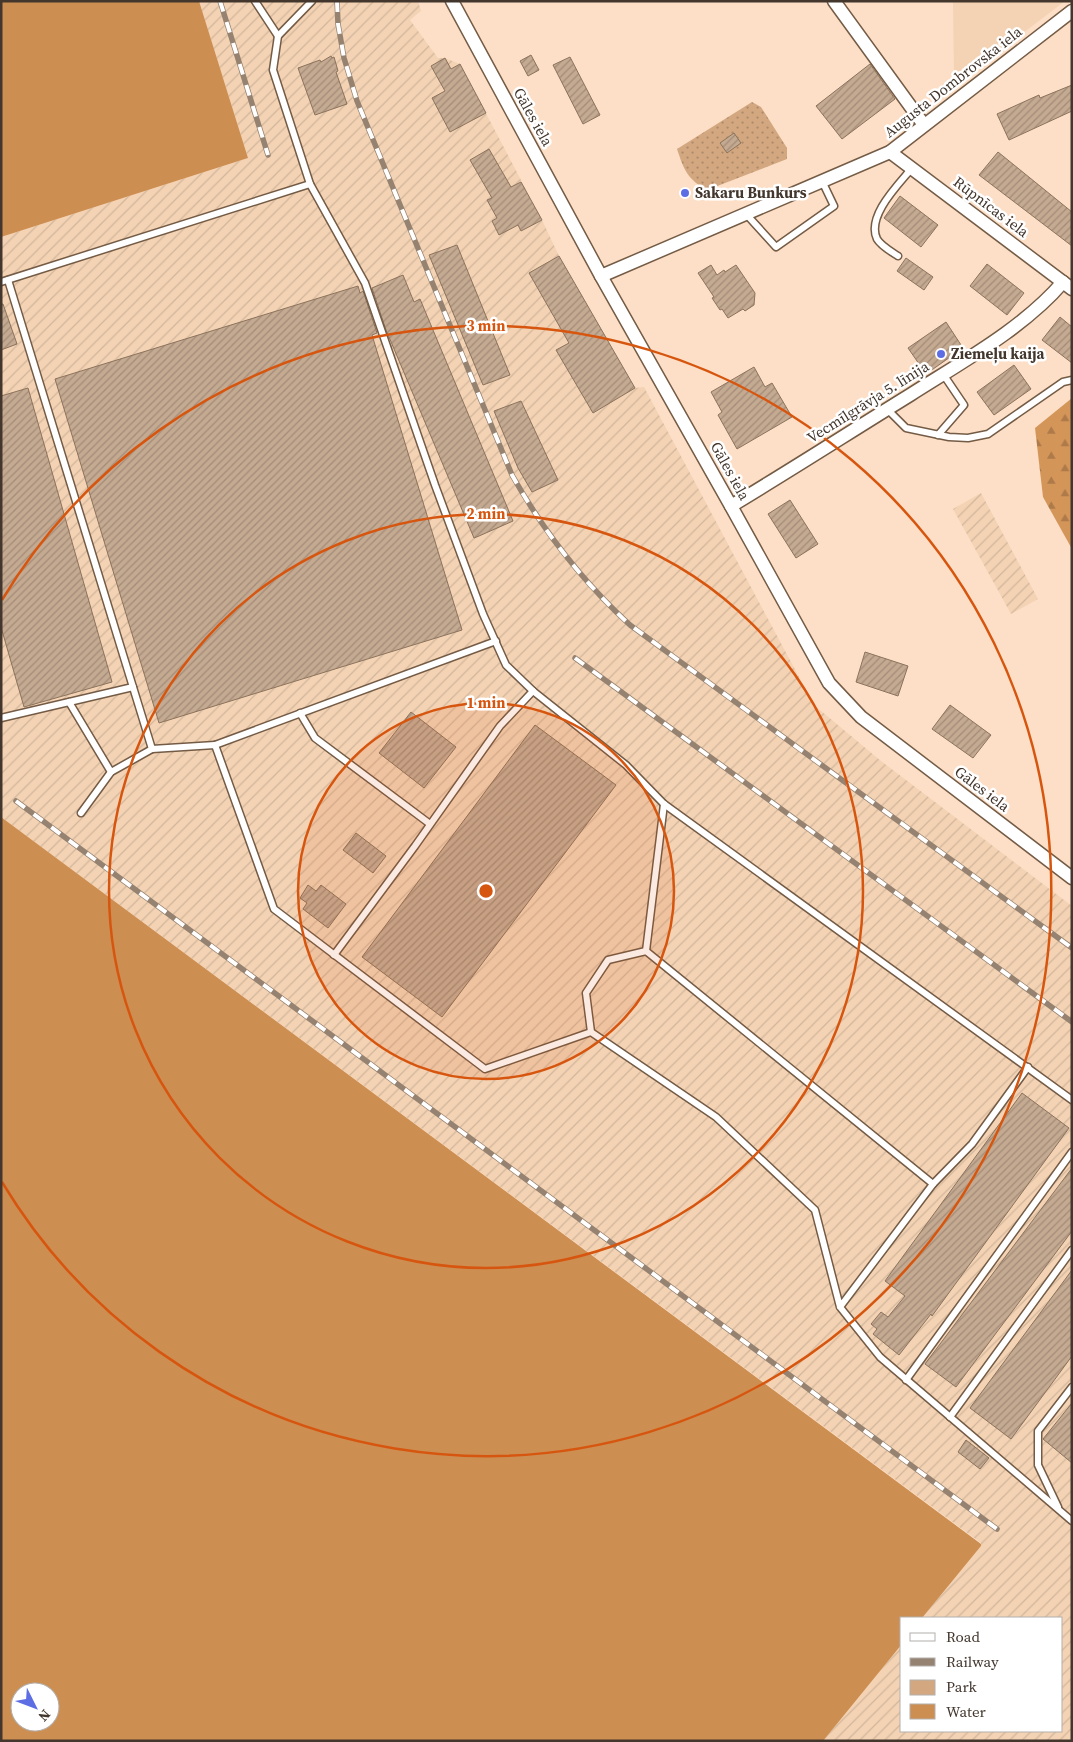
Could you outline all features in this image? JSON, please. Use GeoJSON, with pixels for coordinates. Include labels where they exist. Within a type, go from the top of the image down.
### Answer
{"type":"FeatureCollection","features":[{"type":"Feature","properties":{"kind":"street","name":"Gāles iela"},"geometry":{"type":"LineString","coordinates":[[452,1],[601,276],[829,683],[861,717],[1070,873]]}},
{"type":"Feature","properties":{"kind":"street"},"geometry":{"type":"LineString","coordinates":[[834,1],[924,124]]}},
{"type":"Feature","properties":{"kind":"street","name":"Augusta Dombrovska iela"},"geometry":{"type":"LineString","coordinates":[[601,276],[890,152],[1072,11]]}},
{"type":"Feature","properties":{"kind":"street","name":"Rūpnīcas iela"},"geometry":{"type":"LineString","coordinates":[[890,152],[1067,286]]}},
{"type":"Feature","properties":{"kind":"street","name":"Vecmīlgrāvja 5. līnija"},"geometry":{"type":"LineString","coordinates":[[731,506],[943,374],[1014,326],[1067,286]]}},
{"type":"Feature","properties":{"kind":"lane"},"geometry":{"type":"LineString","coordinates":[[255,1],[278,36]]}},
{"type":"Feature","properties":{"kind":"lane"},"geometry":{"type":"LineString","coordinates":[[312,1],[278,36],[273,70],[310,184],[365,283],[442,503],[484,614],[506,665],[533,691],[626,765],[664,804],[1072,1100]]}},
{"type":"Feature","properties":{"kind":"lane"},"geometry":{"type":"LineString","coordinates":[[898,256],[877,240],[875,229],[877,215],[912,168]]}},
{"type":"Feature","properties":{"kind":"lane"},"geometry":{"type":"LineString","coordinates":[[746,214],[776,247],[834,206],[822,181]]}},
{"type":"Feature","properties":{"kind":"lane"},"geometry":{"type":"LineString","coordinates":[[1,282],[310,184]]}},
{"type":"Feature","properties":{"kind":"lane"},"geometry":{"type":"LineString","coordinates":[[8,280],[152,749]]}},
{"type":"Feature","properties":{"kind":"lane"},"geometry":{"type":"LineString","coordinates":[[938,435],[964,404],[943,374]]}},
{"type":"Feature","properties":{"kind":"lane"},"geometry":{"type":"LineString","coordinates":[[887,409],[906,428],[938,435],[968,438],[988,434],[1063,382],[1072,380]]}},
{"type":"Feature","properties":{"kind":"lane"},"geometry":{"type":"LineString","coordinates":[[81,813],[111,772],[152,749],[215,744],[496,641]]}},
{"type":"Feature","properties":{"kind":"lane"},"geometry":{"type":"LineString","coordinates":[[1,718],[132,687]]}},
{"type":"Feature","properties":{"kind":"lane"},"geometry":{"type":"LineString","coordinates":[[334,954],[500,726],[533,691]]}},
{"type":"Feature","properties":{"kind":"lane"},"geometry":{"type":"LineString","coordinates":[[69,702],[111,772]]}},
{"type":"Feature","properties":{"kind":"lane"},"geometry":{"type":"LineString","coordinates":[[300,713],[315,738],[430,824]]}},
{"type":"Feature","properties":{"kind":"lane"},"geometry":{"type":"LineString","coordinates":[[215,744],[274,909],[485,1069],[591,1032]]}},
{"type":"Feature","properties":{"kind":"lane"},"geometry":{"type":"LineString","coordinates":[[646,951],[664,804]]}},
{"type":"Feature","properties":{"kind":"lane"},"geometry":{"type":"LineString","coordinates":[[646,951],[608,960],[586,993],[591,1032],[716,1117],[815,1210],[840,1307],[880,1357],[1072,1521]]}},
{"type":"Feature","properties":{"kind":"lane"},"geometry":{"type":"LineString","coordinates":[[646,951],[933,1184]]}},
{"type":"Feature","properties":{"kind":"lane"},"geometry":{"type":"LineString","coordinates":[[840,1307],[933,1184],[972,1144],[1028,1067]]}},
{"type":"Feature","properties":{"kind":"lane"},"geometry":{"type":"LineString","coordinates":[[906,1380],[1072,1152]]}},
{"type":"Feature","properties":{"kind":"lane"},"geometry":{"type":"LineString","coordinates":[[950,1417],[1072,1250]]}},
{"type":"Feature","properties":{"kind":"lane"},"geometry":{"type":"LineString","coordinates":[[1060,1511],[1038,1464],[1038,1431],[1072,1387]]}},
{"type":"Feature","properties":{"kind":"shaded area"},"geometry":{"type":"Polygon","coordinates":[[[199,1],[418,1],[421,11],[410,20],[438,58],[445,58],[460,64],[559,256],[635,388],[644,387],[814,705],[881,761],[1072,906],[1072,1741],[823,1741],[900,1646],[900,1732],[1063,1732],[1063,1617],[923,1617],[981,1546],[981,1543],[1,817],[1,237],[248,158],[199,1]]]}},
{"type":"Feature","properties":{"kind":"shaded area"},"geometry":{"type":"Polygon","coordinates":[[[953,1],[1065,1],[966,77],[954,77],[953,1]]]}},
{"type":"Feature","properties":{"kind":"shaded area"},"geometry":{"type":"Polygon","coordinates":[[[981,493],[1038,599],[1011,614],[953,509],[981,493]]]}},
{"type":"Feature","properties":{"kind":"green space"},"geometry":{"type":"Polygon","coordinates":[[[752,102],[761,107],[787,148],[787,159],[707,190],[695,182],[687,173],[677,149],[752,102]]]}},
{"type":"Feature","properties":{"kind":"green space"},"geometry":{"type":"Polygon","coordinates":[[[1072,398],[1072,549],[1043,497],[1035,428],[1072,398]]]}},
{"type":"Feature","properties":{"kind":"water"},"geometry":{"type":"Polygon","coordinates":[[[1,1],[199,1],[248,158],[1,237],[1,1]]]}},
{"type":"Feature","properties":{"kind":"water"},"geometry":{"type":"Polygon","coordinates":[[[1,817],[981,1544],[923,1617],[900,1617],[900,1646],[823,1741],[1,1741],[1,817]]]}},
{"type":"Feature","properties":{"kind":"building"},"geometry":{"type":"Polygon","coordinates":[[[531,55],[539,70],[528,76],[520,61],[531,55]]]}},
{"type":"Feature","properties":{"kind":"building"},"geometry":{"type":"Polygon","coordinates":[[[331,56],[332,58],[334,57],[338,71],[336,72],[347,104],[315,115],[298,68],[320,60],[321,62],[331,56]]]}},
{"type":"Feature","properties":{"kind":"building"},"geometry":{"type":"Polygon","coordinates":[[[570,57],[600,115],[583,124],[553,65],[570,57]]]}},
{"type":"Feature","properties":{"kind":"building"},"geometry":{"type":"Polygon","coordinates":[[[445,58],[451,69],[460,64],[486,113],[450,132],[432,98],[445,91],[431,66],[445,58]]]}},
{"type":"Feature","properties":{"kind":"building"},"geometry":{"type":"Polygon","coordinates":[[[870,64],[895,99],[842,139],[816,106],[870,64]]]}},
{"type":"Feature","properties":{"kind":"building"},"geometry":{"type":"Polygon","coordinates":[[[1072,85],[1072,111],[1009,140],[997,114],[1039,95],[1040,98],[1072,85]]]}},
{"type":"Feature","properties":{"kind":"building"},"geometry":{"type":"Polygon","coordinates":[[[734,133],[741,143],[727,153],[720,143],[734,133]]]}},
{"type":"Feature","properties":{"kind":"building"},"geometry":{"type":"Polygon","coordinates":[[[489,149],[511,187],[521,182],[542,220],[521,231],[518,225],[499,235],[492,221],[497,218],[487,200],[492,198],[470,160],[489,149]]]}},
{"type":"Feature","properties":{"kind":"building"},"geometry":{"type":"Polygon","coordinates":[[[998,152],[1072,212],[1072,246],[979,175],[998,152]]]}},
{"type":"Feature","properties":{"kind":"building"},"geometry":{"type":"Polygon","coordinates":[[[900,196],[938,225],[921,247],[884,218],[900,196]]]}},
{"type":"Feature","properties":{"kind":"building"},"geometry":{"type":"Polygon","coordinates":[[[457,245],[510,375],[483,385],[429,255],[457,245]]]}},
{"type":"Feature","properties":{"kind":"building"},"geometry":{"type":"Polygon","coordinates":[[[559,256],[635,388],[593,413],[556,350],[569,343],[529,273],[559,256]]]}},
{"type":"Feature","properties":{"kind":"building"},"geometry":{"type":"Polygon","coordinates":[[[906,258],[933,277],[924,290],[897,271],[906,258]]]}},
{"type":"Feature","properties":{"kind":"building"},"geometry":{"type":"Polygon","coordinates":[[[987,264],[1024,293],[1007,315],[970,286],[987,264]]]}},
{"type":"Feature","properties":{"kind":"building"},"geometry":{"type":"Polygon","coordinates":[[[711,265],[717,275],[736,265],[755,293],[754,305],[728,318],[712,298],[714,297],[698,273],[711,265]]]}},
{"type":"Feature","properties":{"kind":"building"},"geometry":{"type":"Polygon","coordinates":[[[403,275],[414,302],[420,299],[513,521],[474,538],[386,330],[372,288],[403,275]]]}},
{"type":"Feature","properties":{"kind":"building"},"geometry":{"type":"Polygon","coordinates":[[[358,286],[360,293],[363,291],[377,333],[372,335],[462,630],[159,723],[55,379],[358,286]]]}},
{"type":"Feature","properties":{"kind":"building"},"geometry":{"type":"Polygon","coordinates":[[[1,304],[3,304],[17,344],[1,350],[1,304]]]}},
{"type":"Feature","properties":{"kind":"building"},"geometry":{"type":"Polygon","coordinates":[[[1060,317],[1072,327],[1072,363],[1042,340],[1060,317]]]}},
{"type":"Feature","properties":{"kind":"building"},"geometry":{"type":"Polygon","coordinates":[[[946,322],[963,348],[926,374],[908,348],[946,322]]]}},
{"type":"Feature","properties":{"kind":"building"},"geometry":{"type":"Polygon","coordinates":[[[1014,365],[1031,389],[994,415],[977,392],[1014,365]]]}},
{"type":"Feature","properties":{"kind":"building"},"geometry":{"type":"Polygon","coordinates":[[[754,367],[765,387],[772,383],[792,417],[737,449],[718,415],[722,412],[711,392],[754,367]]]}},
{"type":"Feature","properties":{"kind":"building"},"geometry":{"type":"Polygon","coordinates":[[[28,388],[112,682],[24,707],[1,627],[1,396],[28,388]]]}},
{"type":"Feature","properties":{"kind":"building"},"geometry":{"type":"Polygon","coordinates":[[[521,401],[558,480],[532,492],[518,468],[494,411],[521,401]]]}},
{"type":"Feature","properties":{"kind":"building"},"geometry":{"type":"Polygon","coordinates":[[[790,500],[818,544],[796,558],[768,514],[790,500]]]}},
{"type":"Feature","properties":{"kind":"building"},"geometry":{"type":"Polygon","coordinates":[[[865,652],[908,666],[898,696],[856,682],[865,652]]]}},
{"type":"Feature","properties":{"kind":"building"},"geometry":{"type":"Polygon","coordinates":[[[950,705],[991,735],[973,758],[932,729],[950,705]]]}},
{"type":"Feature","properties":{"kind":"building"},"geometry":{"type":"Polygon","coordinates":[[[411,712],[456,747],[424,788],[379,753],[411,712]]]}},
{"type":"Feature","properties":{"kind":"building"},"geometry":{"type":"Polygon","coordinates":[[[535,725],[616,785],[442,1017],[362,957],[535,725]]]}},
{"type":"Feature","properties":{"kind":"building"},"geometry":{"type":"Polygon","coordinates":[[[356,833],[386,856],[373,873],[343,850],[356,833]]]}},
{"type":"Feature","properties":{"kind":"building"},"geometry":{"type":"Polygon","coordinates":[[[308,885],[316,891],[321,885],[346,904],[328,928],[303,909],[307,903],[300,898],[308,885]]]}},
{"type":"Feature","properties":{"kind":"building"},"geometry":{"type":"Polygon","coordinates":[[[1022,1093],[1069,1128],[932,1316],[931,1314],[899,1355],[873,1334],[877,1329],[871,1324],[881,1312],[888,1317],[905,1296],[885,1281],[1022,1093]]]}},
{"type":"Feature","properties":{"kind":"building"},"geometry":{"type":"Polygon","coordinates":[[[1072,1168],[1072,1231],[956,1387],[925,1364],[1072,1168]]]}},
{"type":"Feature","properties":{"kind":"building"},"geometry":{"type":"Polygon","coordinates":[[[1072,1270],[1072,1356],[1011,1439],[970,1408],[1072,1270]]]}},
{"type":"Feature","properties":{"kind":"building"},"geometry":{"type":"Polygon","coordinates":[[[1072,1403],[1072,1463],[1043,1439],[1072,1403]]]}},
{"type":"Feature","properties":{"kind":"building"},"geometry":{"type":"Polygon","coordinates":[[[966,1440],[989,1458],[980,1469],[958,1452],[966,1440]]]}},
{"type":"Feature","properties":{"kind":"railway"},"geometry":{"type":"LineString","coordinates":[[220,1],[268,155]]}},
{"type":"Feature","properties":{"kind":"railway"},"geometry":{"type":"LineString","coordinates":[[337,1],[338,24],[344,58],[357,101],[512,475],[537,516],[565,555],[596,591],[630,625],[1072,948]]}},
{"type":"Feature","properties":{"kind":"railway"},"geometry":{"type":"LineString","coordinates":[[575,658],[1072,1022]]}},
{"type":"Feature","properties":{"kind":"railway"},"geometry":{"type":"LineString","coordinates":[[16,801],[997,1529]]}},
{"type":"Feature","properties":{"kind":"place","name":"Sakaru Bunkurs"},"geometry":{"type":"Point","coordinates":[685,193]}},
{"type":"Feature","properties":{"kind":"place","name":"Ziemeļu kaija"},"geometry":{"type":"Point","coordinates":[941,354]}}]}
